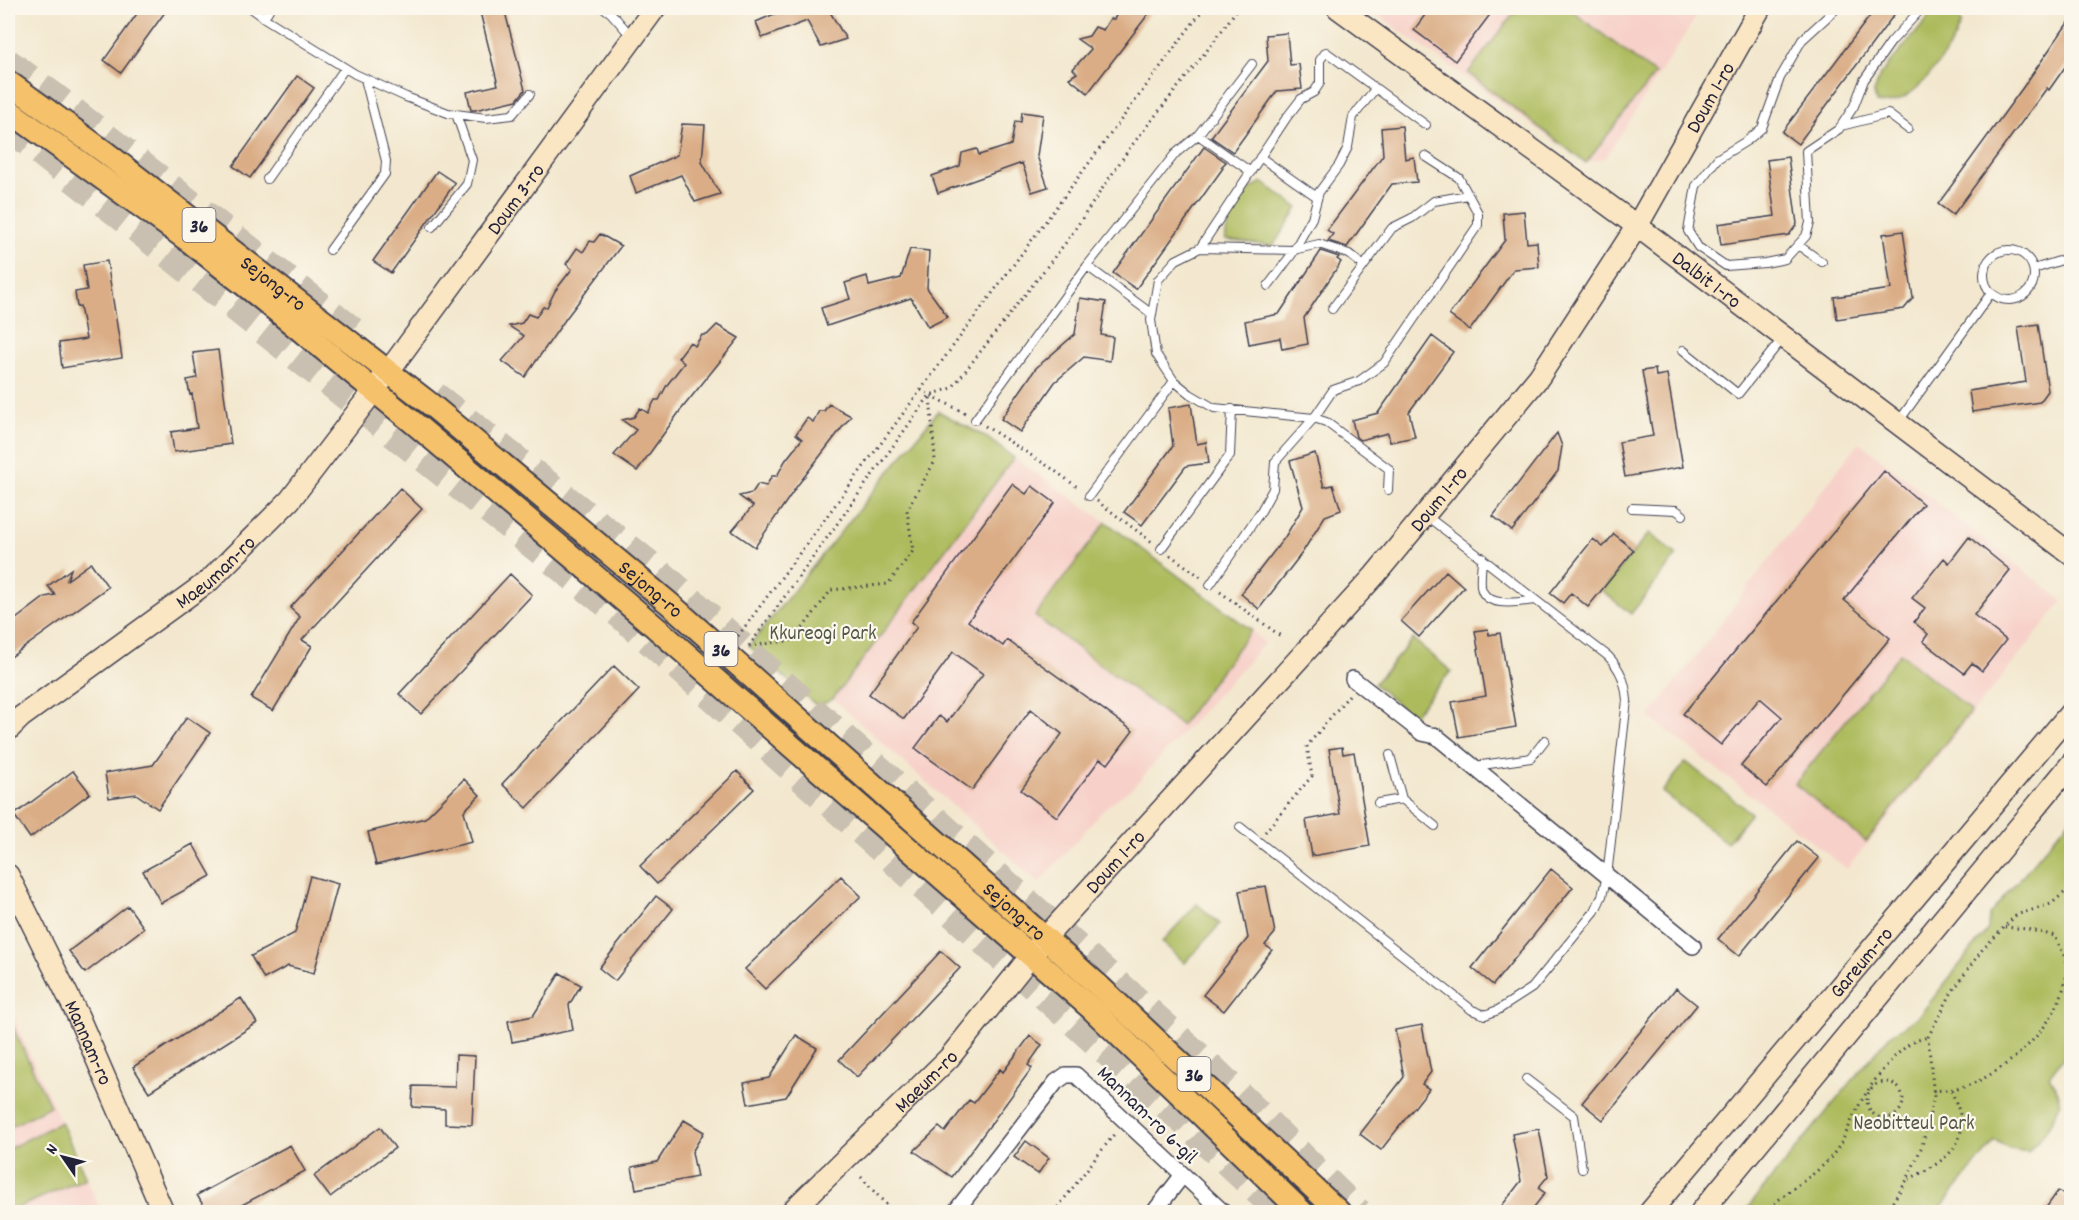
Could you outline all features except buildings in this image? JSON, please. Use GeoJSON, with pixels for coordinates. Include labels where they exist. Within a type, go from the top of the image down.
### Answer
{"type":"FeatureCollection","features":[{"type":"Feature","properties":{"kind":"main road","name":"Sejong-ro"},"geometry":{"type":"LineString","coordinates":[[8,82],[116,161],[381,381],[654,626],[1101,1017],[1302,1212]]}},
{"type":"Feature","properties":{"kind":"main road","name":"Sejong-ro"},"geometry":{"type":"LineString","coordinates":[[8,110],[189,241],[261,297],[496,458],[663,598],[1046,937],[1339,1212]]}},
{"type":"Feature","properties":{"kind":"street","name":"Doum 3-ro"},"geometry":{"type":"LineString","coordinates":[[381,381],[655,8]]}},
{"type":"Feature","properties":{"kind":"street","name":"Dalbit 1-ro"},"geometry":{"type":"LineString","coordinates":[[1338,8],[1637,226],[2072,555]]}},
{"type":"Feature","properties":{"kind":"street","name":"Doum 1-ro"},"geometry":{"type":"LineString","coordinates":[[1046,937],[1376,574],[1539,377],[1637,226],[1760,8]]}},
{"type":"Feature","properties":{"kind":"street","name":"Maeuman-ro"},"geometry":{"type":"LineString","coordinates":[[12,723],[210,580],[290,500],[381,381]]}},
{"type":"Feature","properties":{"kind":"street"},"geometry":{"type":"LineString","coordinates":[[1356,681],[1422,734],[1436,736],[1693,946]]}},
{"type":"Feature","properties":{"kind":"street","name":"Gareum-ro"},"geometry":{"type":"LineString","coordinates":[[1650,1212],[2072,711]]}},
{"type":"Feature","properties":{"kind":"street","name":"Gareum-ro"},"geometry":{"type":"LineString","coordinates":[[1701,1212],[2072,763]]}},
{"type":"Feature","properties":{"kind":"street","name":"Mannam-ro"},"geometry":{"type":"LineString","coordinates":[[8,875],[78,1016],[164,1212]]}},
{"type":"Feature","properties":{"kind":"street","name":"Maeum-ro"},"geometry":{"type":"LineString","coordinates":[[791,1212],[949,1058],[1046,937]]}},
{"type":"Feature","properties":{"kind":"street","name":"Mannam-ro 6-gil"},"geometry":{"type":"LineString","coordinates":[[956,1212],[1056,1082],[1065,1075],[1076,1075],[1223,1212]]}},
{"type":"Feature","properties":{"kind":"street"},"geometry":{"type":"LineString","coordinates":[[1154,1212],[1182,1176]]}},
{"type":"Feature","properties":{"kind":"lane"},"geometry":{"type":"LineString","coordinates":[[251,8],[365,79],[406,97],[456,114],[486,118],[512,115],[530,94]]}},
{"type":"Feature","properties":{"kind":"lane"},"geometry":{"type":"LineString","coordinates":[[264,18],[270,8]]}},
{"type":"Feature","properties":{"kind":"lane"},"geometry":{"type":"LineString","coordinates":[[604,8],[633,38]]}},
{"type":"Feature","properties":{"kind":"lane"},"geometry":{"type":"LineString","coordinates":[[1837,8],[1802,40],[1780,78],[1762,128],[1748,140],[1717,159],[1696,186],[1688,231],[1698,247],[1726,266],[1785,259],[1806,236],[1810,223],[1806,151],[1841,126],[1888,114],[1908,129]]}},
{"type":"Feature","properties":{"kind":"lane"},"geometry":{"type":"LineString","coordinates":[[1841,126],[1854,106],[1864,80],[1891,42],[1922,8]]}},
{"type":"Feature","properties":{"kind":"lane"},"geometry":{"type":"LineString","coordinates":[[1200,248],[1260,156],[1301,99],[1314,92],[1320,83],[1320,60],[1326,52],[1426,125]]}},
{"type":"Feature","properties":{"kind":"lane"},"geometry":{"type":"LineString","coordinates":[[975,420],[1087,266],[1175,154],[1198,135],[1252,64]]}},
{"type":"Feature","properties":{"kind":"lane"},"geometry":{"type":"LineString","coordinates":[[267,179],[345,68]]}},
{"type":"Feature","properties":{"kind":"lane"},"geometry":{"type":"LineString","coordinates":[[330,250],[385,174],[386,161],[365,79]]}},
{"type":"Feature","properties":{"kind":"lane"},"geometry":{"type":"LineString","coordinates":[[1268,285],[1312,218],[1317,196],[1339,165],[1348,147],[1353,117],[1375,89]]}},
{"type":"Feature","properties":{"kind":"lane"},"geometry":{"type":"LineString","coordinates":[[432,227],[467,184],[472,160],[456,114]]}},
{"type":"Feature","properties":{"kind":"lane"},"geometry":{"type":"LineString","coordinates":[[1198,135],[1251,172]]}},
{"type":"Feature","properties":{"kind":"lane"},"geometry":{"type":"LineString","coordinates":[[1260,156],[1317,196]]}},
{"type":"Feature","properties":{"kind":"lane"},"geometry":{"type":"LineString","coordinates":[[1210,585],[1261,511],[1273,489],[1275,462],[1314,418],[1332,390],[1359,381],[1384,363],[1478,225],[1478,213],[1459,178],[1425,156]]}},
{"type":"Feature","properties":{"kind":"lane"},"geometry":{"type":"LineString","coordinates":[[1332,309],[1392,228],[1412,218],[1434,201],[1468,195]]}},
{"type":"Feature","properties":{"kind":"lane"},"geometry":{"type":"LineString","coordinates":[[1364,266],[1349,254],[1319,244],[1293,250],[1200,248],[1176,260],[1158,280],[1151,320],[1156,354],[1174,381],[1190,394],[1214,408],[1314,418],[1326,422],[1389,469],[1388,490]]}},
{"type":"Feature","properties":{"kind":"lane"},"geometry":{"type":"LineString","coordinates":[[1798,244],[1822,262]]}},
{"type":"Feature","properties":{"kind":"lane"},"geometry":{"type":"LineString","coordinates":[[2034,269],[2062,260],[2072,249]]}},
{"type":"Feature","properties":{"kind":"lane"},"geometry":{"type":"LineString","coordinates":[[2009,250],[2025,255],[2034,269],[2032,285],[2021,297],[2006,300],[1991,294],[1983,278],[1987,262],[1993,255],[2009,250]]}},
{"type":"Feature","properties":{"kind":"lane"},"geometry":{"type":"LineString","coordinates":[[1087,266],[1152,314]]}},
{"type":"Feature","properties":{"kind":"lane"},"geometry":{"type":"LineString","coordinates":[[1898,422],[1991,294]]}},
{"type":"Feature","properties":{"kind":"lane"},"geometry":{"type":"LineString","coordinates":[[1683,350],[1738,394],[1784,337]]}},
{"type":"Feature","properties":{"kind":"lane"},"geometry":{"type":"LineString","coordinates":[[1089,496],[1174,381]]}},
{"type":"Feature","properties":{"kind":"lane"},"geometry":{"type":"LineString","coordinates":[[1161,549],[1230,455],[1232,409]]}},
{"type":"Feature","properties":{"kind":"lane"},"geometry":{"type":"LineString","coordinates":[[1632,508],[1677,510],[1683,515]]}},
{"type":"Feature","properties":{"kind":"lane"},"geometry":{"type":"LineString","coordinates":[[1240,827],[1472,1010],[1485,1015],[1498,1010],[1532,988],[1594,911],[1602,897],[1607,876],[1627,700],[1625,680],[1608,656],[1424,514]]}},
{"type":"Feature","properties":{"kind":"lane"},"geometry":{"type":"LineString","coordinates":[[1482,557],[1483,594],[1507,603],[1535,600]]}},
{"type":"Feature","properties":{"kind":"lane"},"geometry":{"type":"LineString","coordinates":[[1473,766],[1531,758],[1545,740]]}},
{"type":"Feature","properties":{"kind":"lane"},"geometry":{"type":"LineString","coordinates":[[1390,755],[1402,799],[1435,826]]}},
{"type":"Feature","properties":{"kind":"lane"},"geometry":{"type":"LineString","coordinates":[[1378,804],[1402,799]]}},
{"type":"Feature","properties":{"kind":"lane"},"geometry":{"type":"LineString","coordinates":[[1526,1079],[1574,1116],[1582,1169]]}},
{"type":"Feature","properties":{"kind":"path"},"geometry":{"type":"LineString","coordinates":[[738,636],[1204,8]]}},
{"type":"Feature","properties":{"kind":"path"},"geometry":{"type":"LineString","coordinates":[[930,395],[935,461],[907,510],[913,551],[888,584],[831,590],[794,640],[749,646],[930,395],[951,388],[1067,241],[1129,149],[1238,8]]}},
{"type":"Feature","properties":{"kind":"path"},"geometry":{"type":"LineString","coordinates":[[921,390],[975,420],[1051,468],[1282,637]]}},
{"type":"Feature","properties":{"kind":"path"},"geometry":{"type":"LineString","coordinates":[[1258,841],[1312,776],[1307,746],[1356,681]]}},
{"type":"Feature","properties":{"kind":"path"},"geometry":{"type":"LineString","coordinates":[[1886,1212],[1907,1180],[1922,1146],[1934,1098],[1928,1037],[1952,992],[1982,950],[2016,915],[2051,904],[2072,886]]}},
{"type":"Feature","properties":{"kind":"path"},"geometry":{"type":"LineString","coordinates":[[1933,1091],[1959,1088],[1979,1080],[2010,1060],[2032,1042],[2059,1002],[2069,966],[2055,936],[2027,929],[2005,927]]}},
{"type":"Feature","properties":{"kind":"path"},"geometry":{"type":"LineString","coordinates":[[2067,961],[2072,957]]}},
{"type":"Feature","properties":{"kind":"path"},"geometry":{"type":"LineString","coordinates":[[1766,1212],[1788,1192],[1817,1171],[1835,1153],[1847,1133],[1856,1110],[1886,1066],[1908,1044],[1928,1037]]}},
{"type":"Feature","properties":{"kind":"path"},"geometry":{"type":"LineString","coordinates":[[1886,1082],[1897,1087],[1902,1097],[1900,1109],[1886,1118],[1875,1115],[1870,1111],[1867,1100],[1870,1089],[1886,1082]]}},
{"type":"Feature","properties":{"kind":"path"},"geometry":{"type":"LineString","coordinates":[[1907,1180],[1947,1156],[1960,1140],[1962,1120],[1951,1089]]}},
{"type":"Feature","properties":{"kind":"path"},"geometry":{"type":"LineString","coordinates":[[1054,1212],[1120,1128]]}},
{"type":"Feature","properties":{"kind":"path"},"geometry":{"type":"LineString","coordinates":[[861,1177],[893,1212]]}},
{"type":"Feature","properties":{"kind":"path"},"geometry":{"type":"LineString","coordinates":[[1824,1212],[1842,1212]]}},
{"type":"Feature","properties":{"kind":"shaded area"},"geometry":{"type":"Polygon","coordinates":[[[1368,8],[1702,8],[1606,157],[1586,163],[1368,8]]]}},
{"type":"Feature","properties":{"kind":"shaded area"},"geometry":{"type":"Polygon","coordinates":[[[1859,442],[2063,601],[1847,869],[1649,717],[1859,442]]]}},
{"type":"Feature","properties":{"kind":"shaded area"},"geometry":{"type":"Polygon","coordinates":[[[1014,458],[1106,522],[1251,630],[1265,643],[1132,788],[1106,807],[1039,883],[833,699],[1014,458]]]}},
{"type":"Feature","properties":{"kind":"shaded area"},"geometry":{"type":"Polygon","coordinates":[[[8,1006],[61,1122],[8,1149],[8,1006]]]}},
{"type":"Feature","properties":{"kind":"shaded area"},"geometry":{"type":"Polygon","coordinates":[[[86,1178],[102,1212],[9,1212],[86,1178]]]}},
{"type":"Feature","properties":{"kind":"green space"},"geometry":{"type":"Polygon","coordinates":[[[1518,8],[1568,8],[1655,74],[1586,163],[1468,73],[1518,8]]]}},
{"type":"Feature","properties":{"kind":"green space"},"geometry":{"type":"Polygon","coordinates":[[[1937,8],[1951,8],[1961,23],[1948,49],[1928,77],[1916,89],[1890,103],[1876,103],[1874,93],[1880,75],[1937,8]]]}},
{"type":"Feature","properties":{"kind":"green space"},"geometry":{"type":"Polygon","coordinates":[[[1262,182],[1298,208],[1273,246],[1225,240],[1235,205],[1253,187],[1262,182]]]}},
{"type":"Feature","properties":{"kind":"green space","name":"Kkureogi Park"},"geometry":{"type":"Polygon","coordinates":[[[938,411],[986,437],[1014,458],[833,699],[818,707],[749,646],[938,411]]]}},
{"type":"Feature","properties":{"kind":"green space"},"geometry":{"type":"Polygon","coordinates":[[[1106,522],[1251,630],[1181,725],[1035,616],[1106,522]]]}},
{"type":"Feature","properties":{"kind":"green space"},"geometry":{"type":"Polygon","coordinates":[[[1649,533],[1677,555],[1631,614],[1602,591],[1649,533]]]}},
{"type":"Feature","properties":{"kind":"green space"},"geometry":{"type":"Polygon","coordinates":[[[1413,639],[1451,671],[1412,717],[1374,684],[1413,639]]]}},
{"type":"Feature","properties":{"kind":"green space"},"geometry":{"type":"Polygon","coordinates":[[[1900,653],[1971,711],[1866,842],[1795,784],[1900,653]]]}},
{"type":"Feature","properties":{"kind":"green space"},"geometry":{"type":"Polygon","coordinates":[[[1686,762],[1751,813],[1727,843],[1662,792],[1686,762]]]}},
{"type":"Feature","properties":{"kind":"green space","name":"Neobitteul Park"},"geometry":{"type":"Polygon","coordinates":[[[2071,818],[2071,1048],[2049,1076],[2056,1087],[2060,1105],[2046,1131],[2028,1152],[2009,1149],[1995,1141],[1937,1212],[1744,1212],[1889,1036],[1919,1016],[1988,929],[1989,915],[2071,818]]]}},
{"type":"Feature","properties":{"kind":"green space"},"geometry":{"type":"Polygon","coordinates":[[[1197,904],[1220,924],[1185,963],[1162,942],[1197,904]]]}},
{"type":"Feature","properties":{"kind":"green space"},"geometry":{"type":"Polygon","coordinates":[[[8,1017],[50,1106],[8,1128],[8,1017]]]}},
{"type":"Feature","properties":{"kind":"green space"},"geometry":{"type":"Polygon","coordinates":[[[61,1122],[86,1178],[8,1212],[8,1149],[61,1122]]]}},
{"type":"Feature","properties":{"kind":"tunnel"},"geometry":{"type":"LineString","coordinates":[[8,62],[56,97],[353,330]]}},
{"type":"Feature","properties":{"kind":"tunnel"},"geometry":{"type":"LineString","coordinates":[[8,127],[622,617],[1177,1116],[1279,1212]]}},
{"type":"Feature","properties":{"kind":"tunnel"},"geometry":{"type":"LineString","coordinates":[[435,395],[659,571],[1216,1071],[1359,1212]]}}]}
